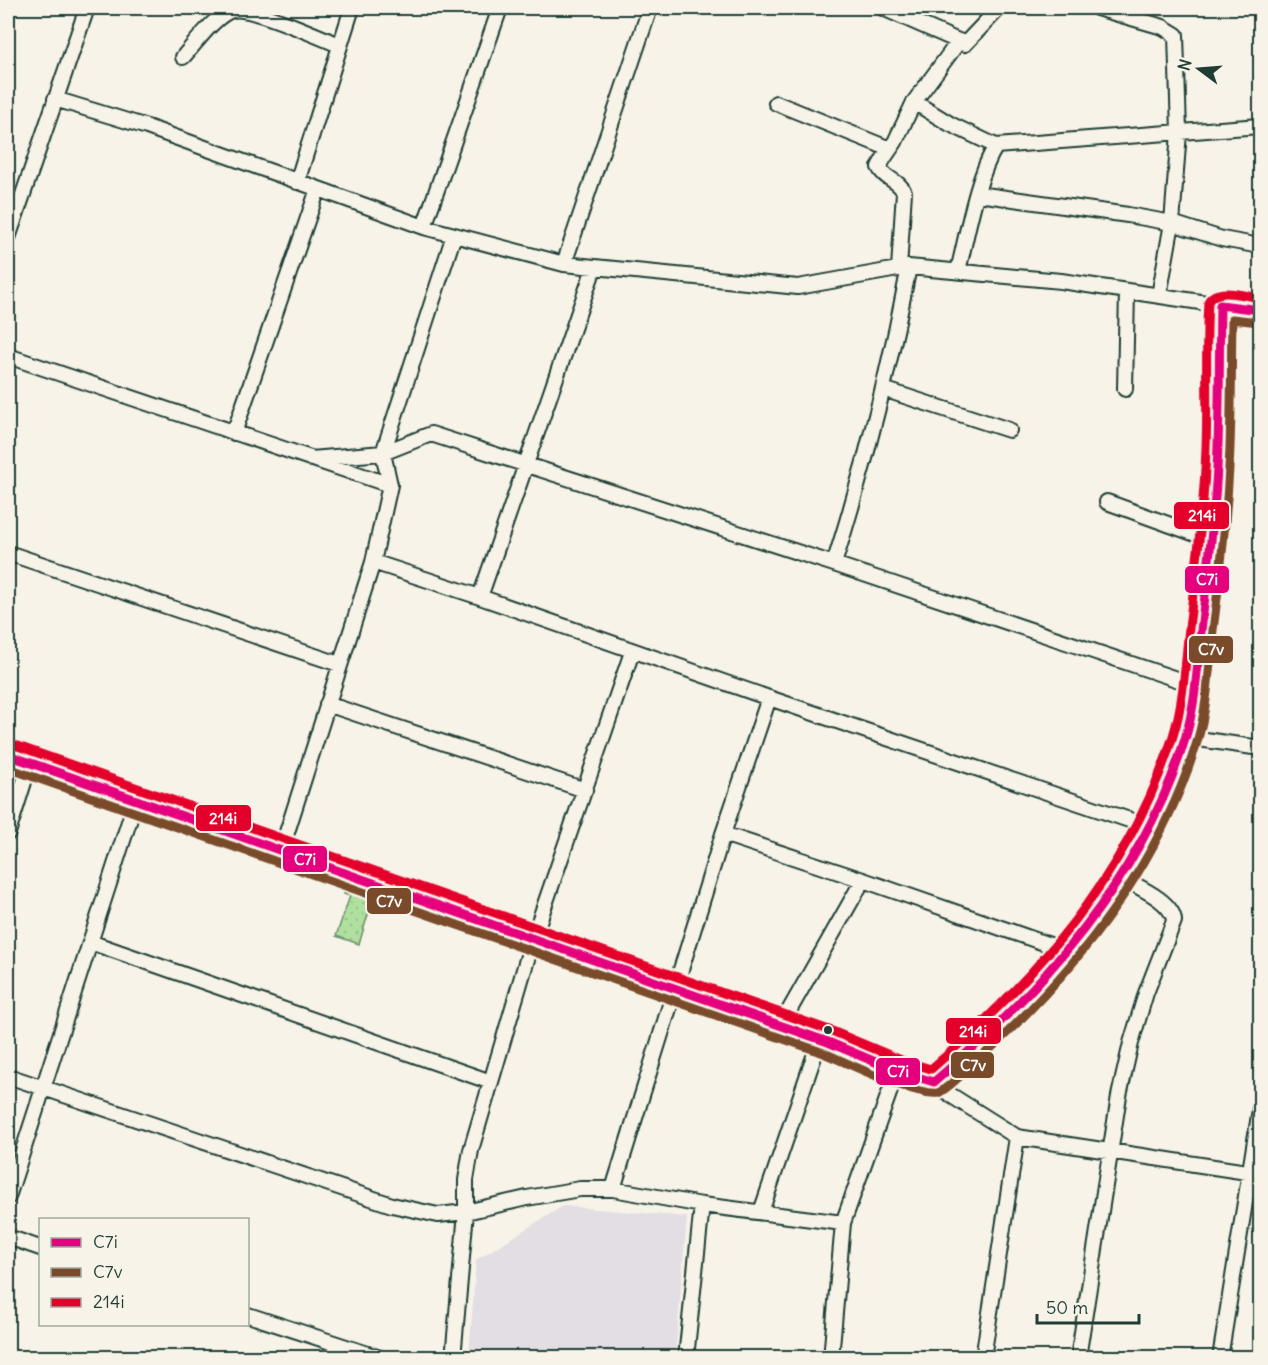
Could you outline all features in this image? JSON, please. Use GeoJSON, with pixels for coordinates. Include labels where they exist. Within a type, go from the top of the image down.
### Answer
{"type":"FeatureCollection","features":[{"type":"Feature","properties":{"kind":"street"},"geometry":{"type":"LineString","coordinates":[[8,238],[87,8]]}},
{"type":"Feature","properties":{"kind":"street"},"geometry":{"type":"LineString","coordinates":[[297,182],[352,8]]}},
{"type":"Feature","properties":{"kind":"street"},"geometry":{"type":"LineString","coordinates":[[424,227],[500,8]]}},
{"type":"Feature","properties":{"kind":"street"},"geometry":{"type":"LineString","coordinates":[[564,264],[650,8]]}},
{"type":"Feature","properties":{"kind":"street"},"geometry":{"type":"LineString","coordinates":[[883,8],[965,44],[999,8]]}},
{"type":"Feature","properties":{"kind":"street"},"geometry":{"type":"LineString","coordinates":[[1097,8],[1163,27],[1176,35],[1179,132],[1172,223],[1159,296]]}},
{"type":"Feature","properties":{"kind":"street"},"geometry":{"type":"LineString","coordinates":[[183,57],[219,17],[234,9],[254,13],[339,45]]}},
{"type":"Feature","properties":{"kind":"street"},"geometry":{"type":"LineString","coordinates":[[834,564],[857,492],[896,338],[904,268],[904,192],[901,184],[882,174],[879,167],[898,137],[914,102],[959,41]]}},
{"type":"Feature","properties":{"kind":"street"},"geometry":{"type":"LineString","coordinates":[[55,99],[147,127],[424,227],[564,264],[798,287],[904,268],[958,271],[1061,281],[1220,306],[1260,310]]}},
{"type":"Feature","properties":{"kind":"street"},"geometry":{"type":"LineString","coordinates":[[914,102],[950,124],[996,146],[1260,126]]}},
{"type":"Feature","properties":{"kind":"street"},"geometry":{"type":"LineString","coordinates":[[776,103],[890,149]]}},
{"type":"Feature","properties":{"kind":"street"},"geometry":{"type":"LineString","coordinates":[[958,271],[989,157],[996,146]]}},
{"type":"Feature","properties":{"kind":"street"},"geometry":{"type":"LineString","coordinates":[[234,433],[318,189]]}},
{"type":"Feature","properties":{"kind":"street"},"geometry":{"type":"LineString","coordinates":[[978,194],[1172,223],[1222,239],[1260,246]]}},
{"type":"Feature","properties":{"kind":"street"},"geometry":{"type":"LineString","coordinates":[[281,851],[373,562],[390,485],[383,453],[454,235]]}},
{"type":"Feature","properties":{"kind":"street"},"geometry":{"type":"LineString","coordinates":[[480,597],[594,268]]}},
{"type":"Feature","properties":{"kind":"street"},"geometry":{"type":"LineString","coordinates":[[1125,389],[1127,291]]}},
{"type":"Feature","properties":{"kind":"street"},"geometry":{"type":"LineString","coordinates":[[934,1082],[1016,1007],[1067,951],[1122,878],[1167,790],[1185,737],[1194,685],[1212,540],[1217,467],[1220,306]]}},
{"type":"Feature","properties":{"kind":"street"},"geometry":{"type":"LineString","coordinates":[[8,356],[390,485]]}},
{"type":"Feature","properties":{"kind":"street"},"geometry":{"type":"LineString","coordinates":[[883,389],[1009,430]]}},
{"type":"Feature","properties":{"kind":"street"},"geometry":{"type":"LineString","coordinates":[[310,459],[383,453],[432,434],[834,564],[1194,685]]}},
{"type":"Feature","properties":{"kind":"street"},"geometry":{"type":"LineString","coordinates":[[1107,502],[1212,540]]}},
{"type":"Feature","properties":{"kind":"street"},"geometry":{"type":"LineString","coordinates":[[8,553],[339,664]]}},
{"type":"Feature","properties":{"kind":"street"},"geometry":{"type":"LineString","coordinates":[[373,562],[480,597],[769,699],[1150,827]]}},
{"type":"Feature","properties":{"kind":"street"},"geometry":{"type":"LineString","coordinates":[[453,1358],[466,1212],[466,1180],[471,1150],[533,939],[632,652]]}},
{"type":"Feature","properties":{"kind":"street"},"geometry":{"type":"LineString","coordinates":[[613,1189],[723,834],[769,699]]}},
{"type":"Feature","properties":{"kind":"street"},"geometry":{"type":"LineString","coordinates":[[327,704],[585,790]]}},
{"type":"Feature","properties":{"kind":"street"},"geometry":{"type":"LineString","coordinates":[[1185,737],[1260,748]]}},
{"type":"Feature","properties":{"kind":"street"},"geometry":{"type":"LineString","coordinates":[[8,755],[781,1025],[897,1071],[934,1082],[1017,1137],[1256,1173]]}},
{"type":"Feature","properties":{"kind":"street"},"geometry":{"type":"LineString","coordinates":[[8,833],[30,763]]}},
{"type":"Feature","properties":{"kind":"street"},"geometry":{"type":"LineString","coordinates":[[8,1197],[136,800]]}},
{"type":"Feature","properties":{"kind":"street"},"geometry":{"type":"LineString","coordinates":[[723,834],[1067,951]]}},
{"type":"Feature","properties":{"kind":"street"},"geometry":{"type":"LineString","coordinates":[[1078,1358],[1119,1096],[1131,1043],[1146,993],[1174,921],[1174,915],[1164,903],[1122,878]]}},
{"type":"Feature","properties":{"kind":"street"},"geometry":{"type":"LineString","coordinates":[[781,1025],[863,880]]}},
{"type":"Feature","properties":{"kind":"street"},"geometry":{"type":"LineString","coordinates":[[90,942],[490,1082]]}},
{"type":"Feature","properties":{"kind":"street"},"geometry":{"type":"LineString","coordinates":[[761,1212],[820,1039]]}},
{"type":"Feature","properties":{"kind":"street"},"geometry":{"type":"LineString","coordinates":[[831,1358],[843,1223],[897,1071]]}},
{"type":"Feature","properties":{"kind":"street"},"geometry":{"type":"LineString","coordinates":[[8,1076],[392,1205],[438,1215],[466,1212],[527,1197],[580,1190],[613,1189],[702,1205],[843,1223]]}},
{"type":"Feature","properties":{"kind":"street"},"geometry":{"type":"LineString","coordinates":[[1220,1358],[1256,1173],[1260,1108]]}},
{"type":"Feature","properties":{"kind":"street"},"geometry":{"type":"LineString","coordinates":[[983,1358],[1017,1137]]}},
{"type":"Feature","properties":{"kind":"street"},"geometry":{"type":"LineString","coordinates":[[686,1358],[702,1205]]}},
{"type":"Feature","properties":{"kind":"street"},"geometry":{"type":"LineString","coordinates":[[8,1237],[39,1248]]}},
{"type":"Feature","properties":{"kind":"street"},"geometry":{"type":"LineString","coordinates":[[249,1315],[380,1358]]}},
{"type":"Feature","properties":{"kind":"shaded area"},"geometry":{"type":"Polygon","coordinates":[[[563,1206],[687,1217],[675,1357],[469,1357],[476,1260],[563,1206]]]}},
{"type":"Feature","properties":{"kind":"green space"},"geometry":{"type":"Polygon","coordinates":[[[348,885],[374,895],[359,944],[336,936],[350,896],[344,894],[348,885]]]}},
{"type":"Feature","properties":{"kind":"transit line","name":"214i"},"geometry":{"type":"LineString","coordinates":[[12,744],[832,1031],[901,1060],[931,1069],[1008,998],[1076,919],[1106,877],[1155,785],[1173,736],[1184,682],[1205,470],[1208,302],[1217,294],[1224,293],[1260,298]]}},
{"type":"Feature","properties":{"kind":"transit line","name":"C7i"},"geometry":{"type":"LineString","coordinates":[[8,755],[828,1042],[897,1071],[934,1082],[1013,1009],[1050,970],[1084,928],[1115,885],[1143,839],[1166,790],[1185,739],[1196,685],[1216,489],[1220,305],[1260,310]]}},
{"type":"Feature","properties":{"kind":"transit line","name":"C7v"},"geometry":{"type":"LineString","coordinates":[[8,768],[824,1053],[898,1084],[927,1093],[938,1093],[966,1071],[1015,1025],[1069,967],[1092,938],[1135,877],[1154,845],[1185,777],[1204,715],[1208,686],[1228,488],[1232,319],[1259,322]]}}]}
